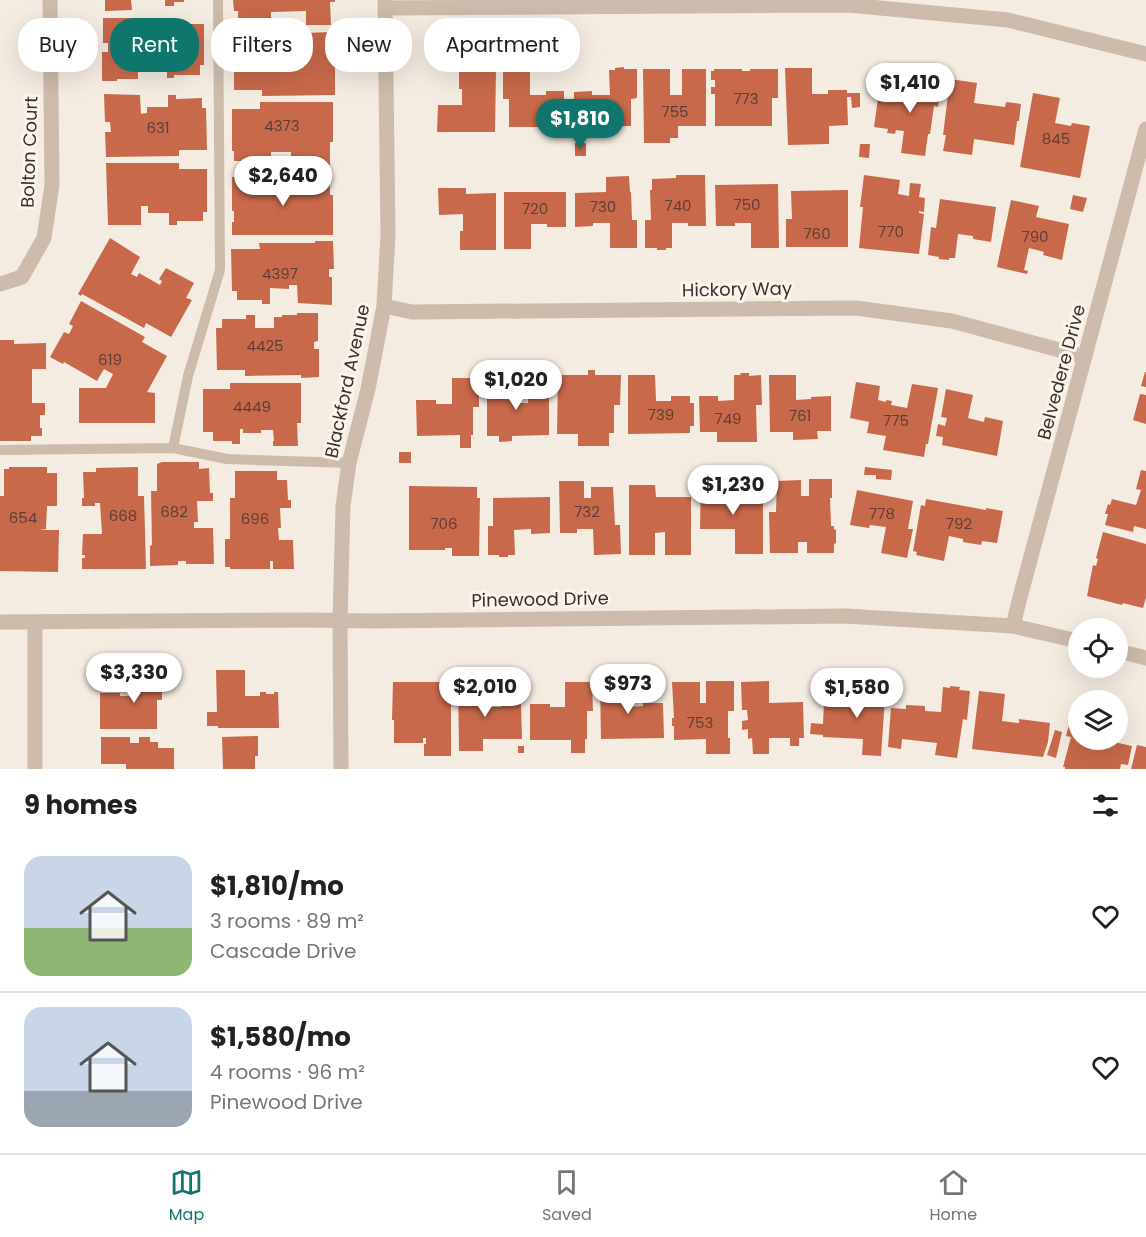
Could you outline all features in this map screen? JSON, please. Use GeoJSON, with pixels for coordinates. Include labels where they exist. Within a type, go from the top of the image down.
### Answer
{"type":"FeatureCollection","features":[{"type":"Feature","properties":{"kind":"street","name":"Bolton Court"},"geometry":{"type":"LineString","coordinates":[[0,284],[22,277],[44,238],[52,185],[50,0]]}},
{"type":"Feature","properties":{"kind":"street"},"geometry":{"type":"LineString","coordinates":[[385,4],[848,5],[1008,20],[1146,54]]}},
{"type":"Feature","properties":{"kind":"street","name":"Blackford Avenue"},"geometry":{"type":"LineString","coordinates":[[341,769],[340,620],[343,507],[349,463],[368,389],[384,306],[388,235],[385,4]]}},
{"type":"Feature","properties":{"kind":"street","name":"Belvedere Drive"},"geometry":{"type":"LineString","coordinates":[[1013,626],[1146,129]]}},
{"type":"Feature","properties":{"kind":"street","name":"Hickory Way"},"geometry":{"type":"LineString","coordinates":[[384,306],[412,312],[856,308],[952,321],[1085,357]]}},
{"type":"Feature","properties":{"kind":"street","name":"Pinewood Drive"},"geometry":{"type":"LineString","coordinates":[[0,622],[845,616],[1013,626],[1068,640]]}},
{"type":"Feature","properties":{"kind":"street"},"geometry":{"type":"LineString","coordinates":[[35,622],[35,769]]}},
{"type":"Feature","properties":{"kind":"street"},"geometry":{"type":"LineString","coordinates":[[1128,654],[1146,658]]}},
{"type":"Feature","properties":{"kind":"lane"},"geometry":{"type":"LineString","coordinates":[[173,448],[188,376],[220,270],[218,0]]}},
{"type":"Feature","properties":{"kind":"lane"},"geometry":{"type":"LineString","coordinates":[[0,450],[173,448],[227,459],[349,463]]}},
{"type":"Feature","properties":{"kind":"building"},"geometry":{"type":"Polygon","coordinates":[[[105,0],[131,0],[132,10],[105,11],[105,0]]]}},
{"type":"Feature","properties":{"kind":"building"},"geometry":{"type":"Polygon","coordinates":[[[165,0],[184,0],[184,2],[174,2],[174,6],[165,6],[165,0]]]}},
{"type":"Feature","properties":{"kind":"building"},"geometry":{"type":"Polygon","coordinates":[[[233,0],[335,0],[335,2],[330,2],[331,18],[325,18],[325,25],[313,25],[313,18],[306,18],[306,11],[271,12],[271,18],[238,18],[238,11],[234,11],[233,0]]]}},
{"type":"Feature","properties":{"kind":"building"},"geometry":{"type":"Polygon","coordinates":[[[103,18],[110,18],[110,72],[138,72],[138,79],[102,81],[102,52],[108,52],[108,43],[103,43],[103,18]]]}},
{"type":"Feature","properties":{"kind":"building"},"geometry":{"type":"Polygon","coordinates":[[[199,24],[204,24],[204,65],[200,65],[200,75],[174,75],[174,78],[167,78],[167,72],[199,72],[199,24]]]}},
{"type":"Feature","properties":{"kind":"building"},"geometry":{"type":"Polygon","coordinates":[[[325,32],[325,72],[335,72],[335,95],[262,96],[262,90],[234,90],[234,72],[313,72],[313,33],[325,32]]]}},
{"type":"Feature","properties":{"kind":"building"},"geometry":{"type":"Polygon","coordinates":[[[624,67],[624,69],[637,69],[637,98],[631,99],[631,126],[574,127],[574,92],[592,91],[592,95],[610,95],[609,70],[624,67]]]}},
{"type":"Feature","properties":{"kind":"building"},"geometry":{"type":"Polygon","coordinates":[[[785,68],[812,68],[812,94],[828,94],[828,90],[860,93],[860,107],[852,108],[851,97],[847,97],[848,125],[829,126],[829,144],[788,145],[785,68]]]}},
{"type":"Feature","properties":{"kind":"building"},"geometry":{"type":"Polygon","coordinates":[[[643,69],[670,69],[670,95],[682,95],[682,69],[706,69],[706,126],[678,126],[678,138],[670,138],[670,143],[644,143],[643,69]]]}},
{"type":"Feature","properties":{"kind":"building"},"geometry":{"type":"Polygon","coordinates":[[[714,69],[750,71],[750,69],[778,69],[778,98],[772,98],[772,126],[715,126],[715,94],[711,94],[711,87],[715,87],[715,80],[711,80],[711,71],[714,69]]]}},
{"type":"Feature","properties":{"kind":"building"},"geometry":{"type":"Polygon","coordinates":[[[459,72],[496,72],[495,132],[437,132],[438,105],[462,105],[462,89],[459,89],[459,72]]]}},
{"type":"Feature","properties":{"kind":"building"},"geometry":{"type":"Polygon","coordinates":[[[503,72],[530,72],[530,95],[546,95],[546,91],[564,91],[564,127],[509,127],[509,99],[503,99],[503,72]]]}},
{"type":"Feature","properties":{"kind":"building"},"geometry":{"type":"Polygon","coordinates":[[[915,75],[942,79],[938,107],[934,106],[925,156],[901,153],[904,131],[896,130],[895,134],[887,133],[888,129],[874,127],[879,91],[896,93],[896,97],[912,99],[915,75]]]}},
{"type":"Feature","properties":{"kind":"building"},"geometry":{"type":"Polygon","coordinates":[[[950,79],[977,83],[974,103],[1005,107],[1006,102],[1021,104],[1014,145],[974,139],[972,155],[943,151],[950,79]]]}},
{"type":"Feature","properties":{"kind":"building"},"geometry":{"type":"Polygon","coordinates":[[[1033,93],[1060,98],[1055,123],[1090,126],[1080,178],[1020,167],[1033,93]]]}},
{"type":"Feature","properties":{"kind":"building"},"geometry":{"type":"Polygon","coordinates":[[[104,94],[140,95],[141,114],[147,113],[147,107],[168,107],[168,95],[176,95],[176,99],[202,98],[202,108],[206,108],[207,150],[179,150],[179,156],[106,157],[105,132],[111,132],[110,122],[105,122],[104,94]]]}},
{"type":"Feature","properties":{"kind":"building"},"geometry":{"type":"Polygon","coordinates":[[[260,102],[333,102],[333,142],[330,142],[330,165],[291,163],[291,152],[271,152],[271,163],[234,161],[232,109],[260,109],[260,102]]]}},
{"type":"Feature","properties":{"kind":"building"},"geometry":{"type":"Polygon","coordinates":[[[575,143],[586,143],[586,156],[575,156],[575,143]]]}},
{"type":"Feature","properties":{"kind":"building"},"geometry":{"type":"Polygon","coordinates":[[[860,144],[870,144],[869,158],[859,157],[860,144]]]}},
{"type":"Feature","properties":{"kind":"building"},"geometry":{"type":"Polygon","coordinates":[[[106,163],[179,163],[179,169],[207,169],[207,212],[203,212],[203,221],[177,221],[177,225],[169,225],[169,213],[148,213],[148,206],[141,206],[141,225],[108,225],[106,163]]]}},
{"type":"Feature","properties":{"kind":"building"},"geometry":{"type":"Polygon","coordinates":[[[303,173],[330,173],[330,195],[333,195],[333,235],[232,235],[234,211],[232,211],[232,177],[264,176],[264,186],[291,186],[291,188],[303,187],[303,179],[305,179],[303,173]]]}},
{"type":"Feature","properties":{"kind":"building"},"geometry":{"type":"Polygon","coordinates":[[[676,175],[705,175],[706,226],[672,223],[672,248],[657,250],[657,248],[645,248],[645,220],[651,220],[652,179],[676,178],[676,175]]]}},
{"type":"Feature","properties":{"kind":"building"},"geometry":{"type":"Polygon","coordinates":[[[864,175],[900,180],[898,194],[909,196],[910,183],[921,184],[919,197],[925,198],[924,212],[919,211],[924,214],[919,254],[859,248],[863,207],[860,207],[864,175]]]}},
{"type":"Feature","properties":{"kind":"building"},"geometry":{"type":"Polygon","coordinates":[[[629,176],[632,220],[637,220],[637,248],[610,248],[610,223],[593,223],[593,226],[575,227],[575,193],[606,192],[606,177],[629,176]]]}},
{"type":"Feature","properties":{"kind":"building"},"geometry":{"type":"Polygon","coordinates":[[[778,184],[779,248],[751,248],[751,223],[716,226],[715,185],[778,184]]]}},
{"type":"Feature","properties":{"kind":"building"},"geometry":{"type":"Polygon","coordinates":[[[438,188],[466,188],[466,194],[496,193],[496,250],[460,250],[463,214],[439,215],[438,188]]]}},
{"type":"Feature","properties":{"kind":"building"},"geometry":{"type":"Polygon","coordinates":[[[848,190],[848,247],[786,247],[786,219],[792,219],[791,191],[848,190]]]}},
{"type":"Feature","properties":{"kind":"building"},"geometry":{"type":"Polygon","coordinates":[[[504,192],[566,192],[566,227],[531,224],[531,249],[504,249],[504,192]]]}},
{"type":"Feature","properties":{"kind":"building"},"geometry":{"type":"Polygon","coordinates":[[[1073,195],[1087,198],[1083,212],[1070,209],[1073,195]]]}},
{"type":"Feature","properties":{"kind":"building"},"geometry":{"type":"Polygon","coordinates":[[[940,199],[996,207],[991,242],[958,234],[955,258],[939,259],[939,257],[928,255],[931,227],[936,228],[940,199]]]}},
{"type":"Feature","properties":{"kind":"building"},"geometry":{"type":"Polygon","coordinates":[[[1011,200],[1039,206],[1036,217],[1069,224],[1062,260],[1029,248],[1024,270],[1028,271],[1027,274],[997,267],[1011,200]]]}},
{"type":"Feature","properties":{"kind":"building"},"geometry":{"type":"Polygon","coordinates":[[[110,238],[140,257],[131,274],[137,277],[139,273],[160,285],[162,281],[159,279],[166,268],[194,283],[186,298],[192,300],[171,337],[146,323],[144,328],[82,294],[81,296],[78,294],[110,238]]]}},
{"type":"Feature","properties":{"kind":"building"},"geometry":{"type":"Polygon","coordinates":[[[315,241],[333,241],[334,269],[329,269],[329,277],[332,277],[332,305],[298,303],[297,285],[289,285],[289,289],[270,288],[270,304],[262,304],[262,300],[237,300],[237,291],[232,291],[231,249],[260,249],[259,243],[315,243],[315,241]]]}},
{"type":"Feature","properties":{"kind":"building"},"geometry":{"type":"Polygon","coordinates":[[[81,301],[145,337],[142,342],[167,356],[147,392],[155,393],[155,423],[79,423],[79,388],[106,388],[113,374],[104,369],[97,381],[64,362],[63,364],[50,357],[64,332],[69,334],[73,326],[69,324],[81,301]]]}},
{"type":"Feature","properties":{"kind":"building"},"geometry":{"type":"Polygon","coordinates":[[[297,313],[318,313],[318,341],[314,342],[314,349],[319,349],[319,377],[245,376],[245,370],[217,370],[216,328],[222,328],[222,319],[246,319],[246,315],[255,315],[255,328],[274,328],[274,317],[297,315],[297,313]]]}},
{"type":"Feature","properties":{"kind":"building"},"geometry":{"type":"Polygon","coordinates":[[[0,340],[14,340],[14,344],[46,343],[46,369],[32,369],[32,403],[45,403],[45,415],[40,415],[42,436],[31,436],[31,441],[0,441],[0,340]]]}},
{"type":"Feature","properties":{"kind":"building"},"geometry":{"type":"Polygon","coordinates":[[[588,370],[595,370],[595,375],[621,375],[620,405],[614,405],[614,433],[609,433],[609,446],[578,446],[578,434],[557,434],[558,375],[588,375],[588,370]]]}},
{"type":"Feature","properties":{"kind":"building"},"geometry":{"type":"Polygon","coordinates":[[[1146,372],[1146,387],[1141,386],[1146,372]]]}},
{"type":"Feature","properties":{"kind":"building"},"geometry":{"type":"Polygon","coordinates":[[[740,373],[749,373],[749,376],[761,375],[762,405],[756,405],[757,442],[717,442],[717,432],[700,432],[699,396],[718,396],[718,401],[734,400],[734,375],[741,375],[740,373]]]}},
{"type":"Feature","properties":{"kind":"building"},"geometry":{"type":"Polygon","coordinates":[[[628,375],[655,375],[656,401],[671,401],[671,396],[690,396],[690,403],[694,403],[694,426],[690,426],[690,433],[628,434],[628,375]]]}},
{"type":"Feature","properties":{"kind":"building"},"geometry":{"type":"Polygon","coordinates":[[[769,375],[796,375],[796,400],[831,396],[831,431],[817,431],[818,439],[793,440],[793,432],[770,432],[769,375]]]}},
{"type":"Feature","properties":{"kind":"building"},"geometry":{"type":"Polygon","coordinates":[[[452,378],[479,378],[479,407],[473,407],[471,448],[460,448],[460,435],[417,436],[416,400],[436,400],[436,404],[452,404],[452,378]]]}},
{"type":"Feature","properties":{"kind":"building"},"geometry":{"type":"Polygon","coordinates":[[[487,379],[514,379],[514,403],[528,403],[528,389],[534,383],[543,383],[549,389],[549,435],[512,436],[512,441],[499,442],[499,436],[487,436],[487,379]]]}},
{"type":"Feature","properties":{"kind":"building"},"geometry":{"type":"Polygon","coordinates":[[[856,382],[880,386],[878,400],[892,401],[891,405],[907,408],[912,384],[938,388],[924,457],[883,450],[886,436],[867,433],[869,422],[850,418],[856,382]]]}},
{"type":"Feature","properties":{"kind":"building"},"geometry":{"type":"Polygon","coordinates":[[[230,383],[301,383],[301,423],[297,423],[298,446],[273,446],[273,430],[243,433],[243,429],[240,429],[240,444],[232,444],[232,441],[213,441],[213,432],[203,432],[203,389],[230,389],[230,383]]]}},
{"type":"Feature","properties":{"kind":"building"},"geometry":{"type":"Polygon","coordinates":[[[946,389],[973,395],[968,418],[984,422],[985,417],[1003,421],[997,456],[942,445],[943,437],[936,436],[938,424],[945,426],[947,418],[941,417],[946,389]]]}},
{"type":"Feature","properties":{"kind":"building"},"geometry":{"type":"Polygon","coordinates":[[[1140,394],[1146,395],[1146,424],[1133,420],[1140,394]]]}},
{"type":"Feature","properties":{"kind":"building"},"geometry":{"type":"Polygon","coordinates":[[[399,452],[411,452],[411,463],[399,463],[399,452]]]}},
{"type":"Feature","properties":{"kind":"building"},"geometry":{"type":"Polygon","coordinates":[[[199,462],[199,469],[209,468],[210,493],[213,493],[213,501],[197,501],[198,522],[194,522],[194,528],[213,528],[214,564],[186,564],[186,561],[178,561],[178,565],[150,566],[151,491],[157,491],[157,464],[199,462]]]}},
{"type":"Feature","properties":{"kind":"building"},"geometry":{"type":"Polygon","coordinates":[[[9,467],[47,467],[47,473],[57,473],[57,506],[47,506],[46,529],[40,530],[59,530],[58,572],[0,571],[0,496],[4,496],[4,469],[9,469],[9,467]]]}},
{"type":"Feature","properties":{"kind":"building"},"geometry":{"type":"Polygon","coordinates":[[[138,467],[138,496],[144,496],[146,569],[82,569],[82,558],[85,558],[85,555],[82,555],[83,534],[102,534],[100,503],[95,503],[95,506],[82,506],[83,472],[96,472],[96,468],[138,467]]]}},
{"type":"Feature","properties":{"kind":"building"},"geometry":{"type":"Polygon","coordinates":[[[865,467],[892,470],[891,480],[876,479],[876,475],[864,475],[865,467]]]}},
{"type":"Feature","properties":{"kind":"building"},"geometry":{"type":"Polygon","coordinates":[[[1141,470],[1146,471],[1146,529],[1134,526],[1133,532],[1105,525],[1108,514],[1105,514],[1112,499],[1136,505],[1141,490],[1136,489],[1141,470]]]}},
{"type":"Feature","properties":{"kind":"building"},"geometry":{"type":"Polygon","coordinates":[[[235,471],[277,471],[277,480],[287,480],[288,500],[291,500],[291,508],[280,508],[281,528],[278,528],[279,540],[293,540],[294,569],[273,569],[273,561],[270,561],[270,569],[225,567],[225,539],[230,539],[230,498],[235,498],[235,471]]]}},
{"type":"Feature","properties":{"kind":"building"},"geometry":{"type":"Polygon","coordinates":[[[809,479],[832,479],[831,526],[834,526],[834,530],[836,529],[834,553],[807,553],[807,542],[798,542],[798,553],[770,553],[769,512],[776,512],[777,481],[801,480],[801,496],[809,496],[809,479]]]}},
{"type":"Feature","properties":{"kind":"building"},"geometry":{"type":"Polygon","coordinates":[[[559,481],[584,481],[584,498],[591,498],[591,487],[613,487],[615,525],[620,525],[621,554],[594,555],[593,529],[577,529],[577,533],[560,533],[559,481]]]}},
{"type":"Feature","properties":{"kind":"building"},"geometry":{"type":"Polygon","coordinates":[[[701,481],[730,481],[730,497],[763,496],[763,554],[735,554],[735,529],[700,529],[701,481]]]}},
{"type":"Feature","properties":{"kind":"building"},"geometry":{"type":"Polygon","coordinates":[[[629,485],[655,485],[656,497],[691,497],[691,555],[665,555],[665,532],[655,533],[655,555],[629,555],[629,485]]]}},
{"type":"Feature","properties":{"kind":"building"},"geometry":{"type":"Polygon","coordinates":[[[409,486],[477,487],[477,498],[480,498],[479,556],[452,556],[452,548],[409,550],[409,486]]]}},
{"type":"Feature","properties":{"kind":"building"},"geometry":{"type":"Polygon","coordinates":[[[857,490],[913,501],[908,529],[913,529],[907,558],[881,553],[886,527],[870,525],[869,528],[850,525],[857,490]]]}},
{"type":"Feature","properties":{"kind":"building"},"geometry":{"type":"Polygon","coordinates":[[[550,497],[550,533],[531,534],[531,529],[514,530],[515,555],[499,557],[499,555],[488,555],[488,526],[493,526],[493,498],[550,497]]]}},
{"type":"Feature","properties":{"kind":"building"},"geometry":{"type":"Polygon","coordinates":[[[926,499],[1003,511],[997,543],[982,541],[981,545],[963,542],[963,539],[949,536],[944,561],[916,555],[917,552],[913,551],[921,505],[925,506],[926,499]]]}},
{"type":"Feature","properties":{"kind":"building"},"geometry":{"type":"Polygon","coordinates":[[[1103,532],[1146,544],[1146,597],[1143,608],[1087,596],[1103,532]]]}},
{"type":"Feature","properties":{"kind":"building"},"geometry":{"type":"Polygon","coordinates":[[[141,668],[162,671],[162,700],[157,700],[157,729],[100,729],[100,693],[135,696],[135,672],[141,672],[141,668]]]}},
{"type":"Feature","properties":{"kind":"building"},"geometry":{"type":"Polygon","coordinates":[[[216,670],[245,670],[245,696],[260,696],[260,692],[274,694],[278,692],[279,728],[207,726],[207,712],[217,712],[216,670]]]}},
{"type":"Feature","properties":{"kind":"building"},"geometry":{"type":"Polygon","coordinates":[[[458,681],[486,681],[487,707],[521,703],[522,739],[483,739],[483,751],[459,751],[458,681]]]}},
{"type":"Feature","properties":{"kind":"building"},"geometry":{"type":"Polygon","coordinates":[[[600,681],[628,681],[628,707],[643,706],[643,703],[663,703],[664,738],[601,739],[600,681]]]}},
{"type":"Feature","properties":{"kind":"building"},"geometry":{"type":"Polygon","coordinates":[[[706,681],[734,681],[734,711],[728,711],[730,754],[706,754],[706,739],[674,740],[672,682],[700,682],[700,703],[706,703],[706,681]]]}},
{"type":"Feature","properties":{"kind":"building"},"geometry":{"type":"Polygon","coordinates":[[[769,681],[769,703],[803,702],[804,738],[799,738],[799,746],[790,746],[790,738],[769,738],[769,754],[753,754],[752,738],[748,739],[748,729],[742,730],[742,721],[748,720],[747,710],[742,710],[741,682],[769,681]]]}},
{"type":"Feature","properties":{"kind":"building"},"geometry":{"type":"Polygon","coordinates":[[[393,682],[451,682],[451,756],[424,756],[426,738],[423,738],[423,743],[394,743],[393,682]]]}},
{"type":"Feature","properties":{"kind":"building"},"geometry":{"type":"Polygon","coordinates":[[[565,682],[592,682],[593,711],[587,711],[585,753],[571,753],[571,740],[530,740],[530,704],[565,707],[565,682]]]}},
{"type":"Feature","properties":{"kind":"building"},"geometry":{"type":"Polygon","coordinates":[[[860,682],[886,684],[881,756],[862,755],[863,739],[810,734],[811,723],[823,724],[824,702],[859,707],[860,682]]]}},
{"type":"Feature","properties":{"kind":"building"},"geometry":{"type":"Polygon","coordinates":[[[950,686],[970,691],[967,720],[963,719],[957,758],[935,755],[937,743],[902,739],[901,749],[888,747],[891,708],[906,709],[906,705],[925,706],[925,711],[941,712],[943,687],[950,688],[950,686]]]}},
{"type":"Feature","properties":{"kind":"building"},"geometry":{"type":"Polygon","coordinates":[[[979,691],[1005,694],[1002,721],[1019,723],[1019,719],[1050,723],[1048,742],[1043,757],[972,749],[979,691]]]}},
{"type":"Feature","properties":{"kind":"building"},"geometry":{"type":"Polygon","coordinates":[[[1055,730],[1062,732],[1056,758],[1047,755],[1055,730]]]}},
{"type":"Feature","properties":{"kind":"building"},"geometry":{"type":"Polygon","coordinates":[[[258,736],[258,756],[255,756],[255,769],[223,769],[222,737],[258,736]]]}},
{"type":"Feature","properties":{"kind":"building"},"geometry":{"type":"Polygon","coordinates":[[[101,737],[130,737],[130,743],[139,743],[139,737],[150,737],[150,742],[158,742],[158,748],[174,748],[174,769],[126,769],[126,764],[101,764],[101,737]]]}},
{"type":"Feature","properties":{"kind":"building"},"geometry":{"type":"Polygon","coordinates":[[[1128,745],[1132,746],[1128,765],[1121,764],[1120,769],[1065,769],[1063,767],[1068,748],[1128,750],[1128,745]]]}},
{"type":"Feature","properties":{"kind":"building"},"geometry":{"type":"Polygon","coordinates":[[[1137,745],[1146,747],[1146,769],[1131,769],[1137,745]]]}},
{"type":"Feature","properties":{"kind":"building"},"geometry":{"type":"Polygon","coordinates":[[[518,746],[524,746],[524,753],[518,753],[518,746]]]}}]}
